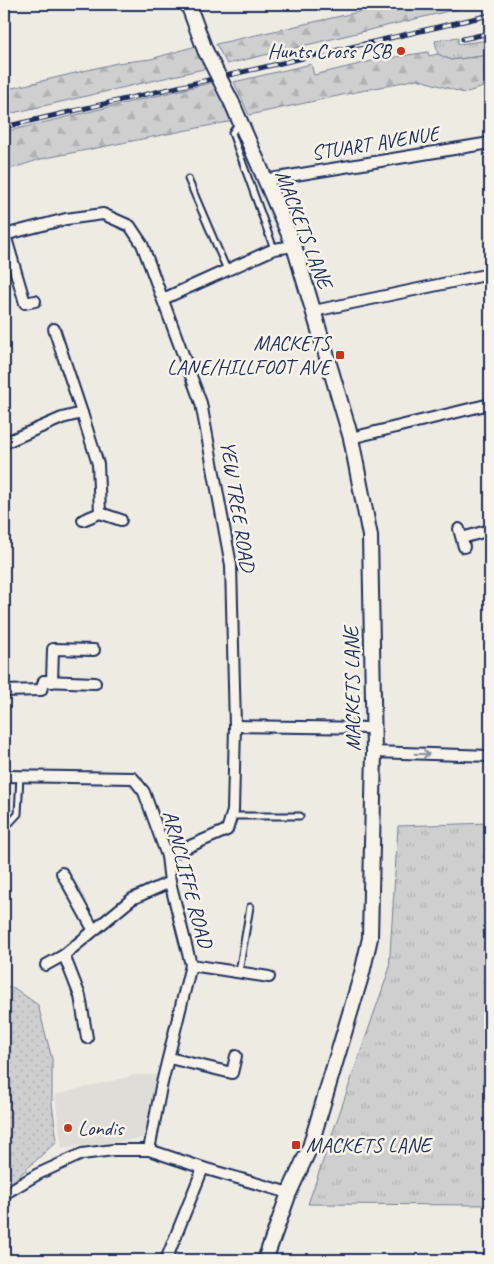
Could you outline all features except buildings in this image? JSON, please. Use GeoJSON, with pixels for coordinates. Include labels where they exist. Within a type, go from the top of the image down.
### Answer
{"type":"FeatureCollection","features":[{"type":"Feature","properties":{"kind":"street","name":"MACKETS LANE"},"geometry":{"type":"LineString","coordinates":[[189,4],[205,50],[232,104],[294,246],[351,438],[370,536],[374,752],[370,938],[362,973],[310,1147],[289,1193],[265,1260]]}},
{"type":"Feature","properties":{"kind":"street","name":"STUART AVENUE"},"geometry":{"type":"LineString","coordinates":[[265,180],[490,143]]}},
{"type":"Feature","properties":{"kind":"street","name":"YEW TREE ROAD"},"geometry":{"type":"LineString","coordinates":[[5,235],[66,219],[103,214],[130,226],[142,244],[201,403],[222,505],[231,565],[235,726],[232,816]]}},
{"type":"Feature","properties":{"kind":"street"},"geometry":{"type":"LineString","coordinates":[[5,235],[25,303],[35,301]]}},
{"type":"Feature","properties":{"kind":"street"},"geometry":{"type":"LineString","coordinates":[[163,299],[274,249],[294,246]]}},
{"type":"Feature","properties":{"kind":"street"},"geometry":{"type":"LineString","coordinates":[[314,311],[490,274]]}},
{"type":"Feature","properties":{"kind":"street"},"geometry":{"type":"LineString","coordinates":[[54,329],[98,464],[100,513]]}},
{"type":"Feature","properties":{"kind":"street"},"geometry":{"type":"LineString","coordinates":[[351,438],[490,404]]}},
{"type":"Feature","properties":{"kind":"street"},"geometry":{"type":"LineString","coordinates":[[4,443],[62,418],[82,413]]}},
{"type":"Feature","properties":{"kind":"street"},"geometry":{"type":"LineString","coordinates":[[83,520],[100,513],[121,520]]}},
{"type":"Feature","properties":{"kind":"street"},"geometry":{"type":"LineString","coordinates":[[461,538],[490,530]]}},
{"type":"Feature","properties":{"kind":"street"},"geometry":{"type":"LineString","coordinates":[[52,682],[53,649],[94,650]]}},
{"type":"Feature","properties":{"kind":"street"},"geometry":{"type":"LineString","coordinates":[[4,691],[41,690],[44,681],[95,683]]}},
{"type":"Feature","properties":{"kind":"street"},"geometry":{"type":"LineString","coordinates":[[235,726],[373,728]]}},
{"type":"Feature","properties":{"kind":"street"},"geometry":{"type":"LineString","coordinates":[[374,752],[490,756]]}},
{"type":"Feature","properties":{"kind":"street","name":"ARNCLIFFE ROAD"},"geometry":{"type":"LineString","coordinates":[[4,776],[133,778],[144,792],[167,856],[170,882],[191,965],[149,1150]]}},
{"type":"Feature","properties":{"kind":"street"},"geometry":{"type":"LineString","coordinates":[[167,856],[227,830],[232,816]]}},
{"type":"Feature","properties":{"kind":"street"},"geometry":{"type":"LineString","coordinates":[[62,873],[93,929]]}},
{"type":"Feature","properties":{"kind":"street"},"geometry":{"type":"LineString","coordinates":[[46,964],[64,955],[93,929],[132,899],[170,882]]}},
{"type":"Feature","properties":{"kind":"street"},"geometry":{"type":"LineString","coordinates":[[64,955],[80,996],[87,1038]]}},
{"type":"Feature","properties":{"kind":"street"},"geometry":{"type":"LineString","coordinates":[[191,965],[269,977]]}},
{"type":"Feature","properties":{"kind":"street"},"geometry":{"type":"LineString","coordinates":[[169,1058],[232,1074],[236,1056]]}},
{"type":"Feature","properties":{"kind":"street"},"geometry":{"type":"LineString","coordinates":[[4,1194],[38,1174],[82,1154],[113,1150],[149,1150],[289,1193]]}},
{"type":"Feature","properties":{"kind":"street"},"geometry":{"type":"LineString","coordinates":[[166,1260],[203,1168]]}},
{"type":"Feature","properties":{"kind":"lane","name":"MACKETS LANE"},"geometry":{"type":"LineString","coordinates":[[239,122],[232,133],[274,249]]}},
{"type":"Feature","properties":{"kind":"lane"},"geometry":{"type":"LineString","coordinates":[[188,179],[227,270]]}},
{"type":"Feature","properties":{"kind":"lane"},"geometry":{"type":"LineString","coordinates":[[4,829],[18,814],[20,776]]}},
{"type":"Feature","properties":{"kind":"lane"},"geometry":{"type":"LineString","coordinates":[[232,816],[300,816]]}},
{"type":"Feature","properties":{"kind":"lane"},"geometry":{"type":"LineString","coordinates":[[239,972],[250,907]]}},
{"type":"Feature","properties":{"kind":"shaded area"},"geometry":{"type":"Polygon","coordinates":[[[135,1075],[159,1075],[146,1138],[62,1148],[55,1095],[135,1075]]]}},
{"type":"Feature","properties":{"kind":"green space"},"geometry":{"type":"Polygon","coordinates":[[[394,4],[478,4],[227,64],[216,44],[394,4]]]}},
{"type":"Feature","properties":{"kind":"green space"},"geometry":{"type":"Polygon","coordinates":[[[458,37],[458,44],[490,40],[490,55],[451,60],[438,54],[435,41],[458,37]]]}},
{"type":"Feature","properties":{"kind":"green space"},"geometry":{"type":"Polygon","coordinates":[[[196,46],[208,68],[4,115],[4,90],[117,63],[151,59],[196,46]]]}},
{"type":"Feature","properties":{"kind":"green space"},"geometry":{"type":"Polygon","coordinates":[[[428,52],[429,56],[438,54],[451,60],[490,55],[490,85],[464,93],[417,79],[249,115],[234,82],[311,64],[314,75],[376,60],[428,52]]]}},
{"type":"Feature","properties":{"kind":"green space"},"geometry":{"type":"Polygon","coordinates":[[[214,82],[233,121],[41,159],[4,171],[4,132],[214,82]]]}},
{"type":"Feature","properties":{"kind":"green space"},"geometry":{"type":"Polygon","coordinates":[[[490,823],[490,1205],[308,1204],[389,970],[398,826],[490,823]]]}},
{"type":"Feature","properties":{"kind":"green space"},"geometry":{"type":"Polygon","coordinates":[[[4,985],[14,988],[38,1005],[52,1059],[52,1104],[57,1141],[4,1190],[4,985]]]}},
{"type":"Feature","properties":{"kind":"railway"},"geometry":{"type":"LineString","coordinates":[[4,127],[490,15]]}},
{"type":"Feature","properties":{"kind":"railway"},"geometry":{"type":"LineString","coordinates":[[463,39],[490,33]]}},
{"type":"Feature","properties":{"kind":"place","name":"Hunts Cross PSB"},"geometry":{"type":"Point","coordinates":[401,51]}},
{"type":"Feature","properties":{"kind":"place","name":"MACKETS LANE/HILLFOOT AVE"},"geometry":{"type":"Point","coordinates":[340,355]}},
{"type":"Feature","properties":{"kind":"place","name":"Londis"},"geometry":{"type":"Point","coordinates":[68,1128]}},
{"type":"Feature","properties":{"kind":"place","name":"MACKETS LANE"},"geometry":{"type":"Point","coordinates":[296,1145]}}]}
